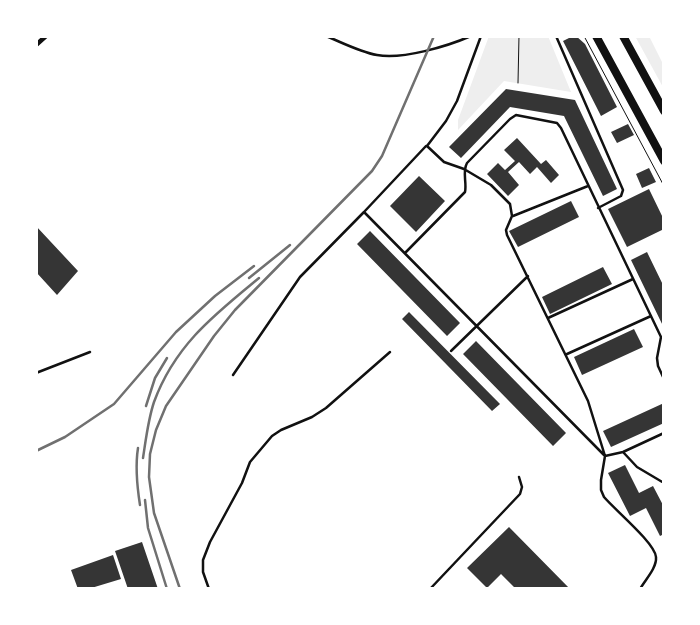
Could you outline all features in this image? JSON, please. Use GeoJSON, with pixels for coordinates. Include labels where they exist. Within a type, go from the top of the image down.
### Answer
{"type":"FeatureCollection","features":[{"type":"Feature","properties":{"kind":"highway"},"geometry":{"type":"LineString","coordinates":[[596,36],[664,161]]}},
{"type":"Feature","properties":{"kind":"highway"},"geometry":{"type":"LineString","coordinates":[[623,36],[664,111]]}},
{"type":"Feature","properties":{"kind":"street"},"geometry":{"type":"LineString","coordinates":[[36,45],[46,36]]}},
{"type":"Feature","properties":{"kind":"lane"},"geometry":{"type":"LineString","coordinates":[[326,36],[376,55],[394,57],[459,41],[471,36]]}},
{"type":"Feature","properties":{"kind":"lane"},"geometry":{"type":"LineString","coordinates":[[233,375],[300,277],[426,146],[446,121],[457,101],[481,36]]}},
{"type":"Feature","properties":{"kind":"lane"},"geometry":{"type":"LineString","coordinates":[[556,36],[623,190],[620,196],[598,208]]}},
{"type":"Feature","properties":{"kind":"lane"},"geometry":{"type":"LineString","coordinates":[[405,253],[464,192],[466,186],[464,169],[467,163],[510,118],[516,115],[557,123],[633,280],[662,334],[662,342],[657,358],[658,366],[664,379]]}},
{"type":"Feature","properties":{"kind":"lane"},"geometry":{"type":"LineString","coordinates":[[426,146],[444,162],[464,169],[491,185],[510,204],[512,216],[506,230],[588,401],[605,456],[601,480],[604,497],[648,543],[656,554],[654,566],[640,589]]}},
{"type":"Feature","properties":{"kind":"lane"},"geometry":{"type":"LineString","coordinates":[[512,216],[588,186]]}},
{"type":"Feature","properties":{"kind":"lane"},"geometry":{"type":"LineString","coordinates":[[364,212],[605,456]]}},
{"type":"Feature","properties":{"kind":"lane"},"geometry":{"type":"LineString","coordinates":[[451,351],[528,276]]}},
{"type":"Feature","properties":{"kind":"lane"},"geometry":{"type":"LineString","coordinates":[[548,318],[633,280]]}},
{"type":"Feature","properties":{"kind":"lane"},"geometry":{"type":"LineString","coordinates":[[567,354],[651,316]]}},
{"type":"Feature","properties":{"kind":"lane"},"geometry":{"type":"LineString","coordinates":[[36,373],[90,352]]}},
{"type":"Feature","properties":{"kind":"lane"},"geometry":{"type":"LineString","coordinates":[[210,589],[203,572],[203,560],[210,542],[242,483],[250,462],[272,436],[281,430],[312,417],[326,408],[390,352]]}},
{"type":"Feature","properties":{"kind":"lane"},"geometry":{"type":"LineString","coordinates":[[605,456],[623,452],[664,433]]}},
{"type":"Feature","properties":{"kind":"lane"},"geometry":{"type":"LineString","coordinates":[[623,452],[637,467],[664,483]]}},
{"type":"Feature","properties":{"kind":"lane"},"geometry":{"type":"LineString","coordinates":[[430,589],[520,494],[522,487],[519,477]]}},
{"type":"Feature","properties":{"kind":"path"},"geometry":{"type":"LineString","coordinates":[[518,83],[519,36]]}},
{"type":"Feature","properties":{"kind":"path"},"geometry":{"type":"LineString","coordinates":[[584,36],[664,186]]}},
{"type":"Feature","properties":{"kind":"shaded area"},"geometry":{"type":"Polygon","coordinates":[[[489,36],[548,36],[571,92],[504,81],[458,130],[458,120],[489,36]]]}},
{"type":"Feature","properties":{"kind":"shaded area"},"geometry":{"type":"Polygon","coordinates":[[[635,36],[649,36],[664,66],[664,89],[635,36]]]}},
{"type":"Feature","properties":{"kind":"building"},"geometry":{"type":"Polygon","coordinates":[[[576,36],[585,44],[617,107],[601,116],[563,41],[576,36]]]}},
{"type":"Feature","properties":{"kind":"building"},"geometry":{"type":"Polygon","coordinates":[[[506,89],[575,100],[617,189],[603,196],[564,116],[510,107],[461,158],[449,147],[506,89]]]}},
{"type":"Feature","properties":{"kind":"building"},"geometry":{"type":"Polygon","coordinates":[[[628,124],[634,135],[617,143],[611,132],[628,124]]]}},
{"type":"Feature","properties":{"kind":"building"},"geometry":{"type":"Polygon","coordinates":[[[517,138],[541,164],[546,160],[559,175],[551,183],[537,167],[530,174],[519,162],[508,172],[519,185],[508,196],[487,174],[498,163],[505,170],[515,161],[504,150],[517,138]]]}},
{"type":"Feature","properties":{"kind":"building"},"geometry":{"type":"Polygon","coordinates":[[[649,168],[656,182],[642,188],[636,174],[649,168]]]}},
{"type":"Feature","properties":{"kind":"building"},"geometry":{"type":"Polygon","coordinates":[[[419,176],[445,201],[416,232],[390,206],[419,176]]]}},
{"type":"Feature","properties":{"kind":"building"},"geometry":{"type":"Polygon","coordinates":[[[649,189],[664,220],[664,229],[627,247],[608,209],[649,189]]]}},
{"type":"Feature","properties":{"kind":"building"},"geometry":{"type":"Polygon","coordinates":[[[571,201],[579,217],[518,247],[509,231],[571,201]]]}},
{"type":"Feature","properties":{"kind":"building"},"geometry":{"type":"Polygon","coordinates":[[[36,226],[78,271],[57,295],[36,272],[36,226]]]}},
{"type":"Feature","properties":{"kind":"building"},"geometry":{"type":"Polygon","coordinates":[[[370,231],[460,323],[447,336],[357,244],[370,231]]]}},
{"type":"Feature","properties":{"kind":"building"},"geometry":{"type":"Polygon","coordinates":[[[647,252],[664,287],[664,328],[631,260],[647,252]]]}},
{"type":"Feature","properties":{"kind":"building"},"geometry":{"type":"Polygon","coordinates":[[[603,267],[612,284],[550,314],[542,297],[603,267]]]}},
{"type":"Feature","properties":{"kind":"building"},"geometry":{"type":"Polygon","coordinates":[[[409,312],[500,404],[492,411],[402,319],[409,312]]]}},
{"type":"Feature","properties":{"kind":"building"},"geometry":{"type":"Polygon","coordinates":[[[634,329],[643,347],[582,375],[574,357],[634,329]]]}},
{"type":"Feature","properties":{"kind":"building"},"geometry":{"type":"Polygon","coordinates":[[[476,341],[566,433],[553,446],[463,354],[476,341]]]}},
{"type":"Feature","properties":{"kind":"building"},"geometry":{"type":"Polygon","coordinates":[[[664,403],[664,423],[611,447],[603,431],[664,403]]]}},
{"type":"Feature","properties":{"kind":"building"},"geometry":{"type":"Polygon","coordinates":[[[625,465],[639,493],[653,486],[664,507],[664,534],[660,536],[646,508],[630,516],[608,473],[625,465]]]}},
{"type":"Feature","properties":{"kind":"building"},"geometry":{"type":"Polygon","coordinates":[[[509,527],[570,589],[516,589],[501,574],[487,588],[467,568],[509,527]]]}},
{"type":"Feature","properties":{"kind":"building"},"geometry":{"type":"Polygon","coordinates":[[[142,542],[158,589],[128,589],[115,551],[142,542]]]}},
{"type":"Feature","properties":{"kind":"building"},"geometry":{"type":"Polygon","coordinates":[[[113,555],[121,579],[88,589],[78,589],[71,570],[113,555]]]}},
{"type":"Feature","properties":{"kind":"railway"},"geometry":{"type":"LineString","coordinates":[[180,589],[154,513],[149,477],[150,454],[156,430],[166,406],[214,336],[235,310],[372,171],[382,156],[434,36]]}},
{"type":"Feature","properties":{"kind":"railway"},"geometry":{"type":"LineString","coordinates":[[249,278],[290,245]]}},
{"type":"Feature","properties":{"kind":"railway"},"geometry":{"type":"LineString","coordinates":[[36,451],[65,437],[114,404],[176,332],[215,296],[254,266]]}},
{"type":"Feature","properties":{"kind":"railway"},"geometry":{"type":"LineString","coordinates":[[143,458],[154,402],[173,364],[198,332],[259,278]]}},
{"type":"Feature","properties":{"kind":"railway"},"geometry":{"type":"LineString","coordinates":[[146,406],[155,378],[167,358]]}},
{"type":"Feature","properties":{"kind":"railway"},"geometry":{"type":"LineString","coordinates":[[138,448],[137,477],[140,505]]}},
{"type":"Feature","properties":{"kind":"railway"},"geometry":{"type":"LineString","coordinates":[[145,500],[148,528],[167,589]]}}]}
